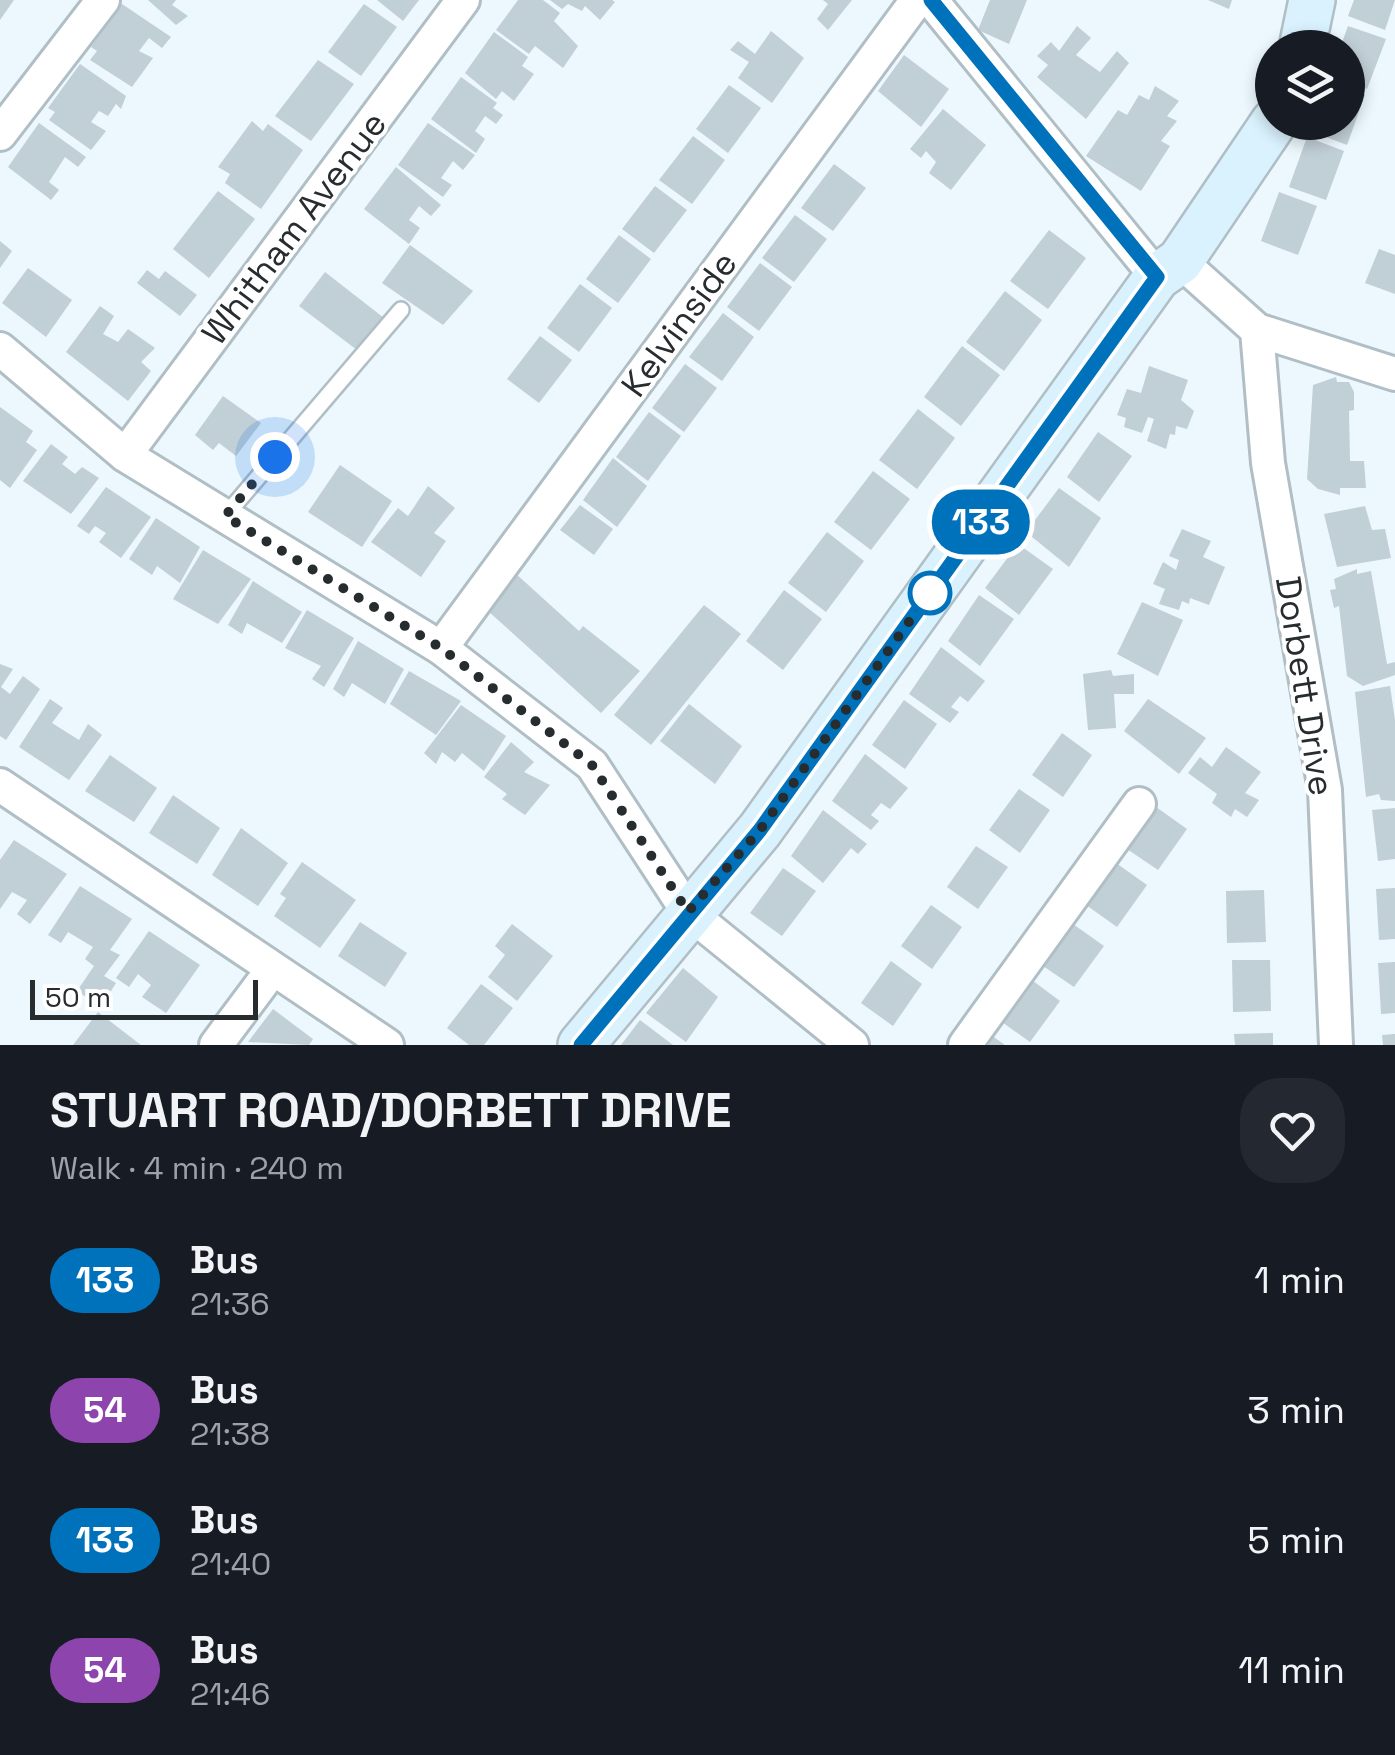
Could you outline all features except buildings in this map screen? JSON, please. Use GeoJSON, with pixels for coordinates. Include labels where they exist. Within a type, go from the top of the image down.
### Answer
{"type":"FeatureCollection","features":[{"type":"Feature","properties":{"kind":"street"},"geometry":{"type":"LineString","coordinates":[[0,134],[103,0]]}},
{"type":"Feature","properties":{"kind":"street","name":"Whitham Avenue"},"geometry":{"type":"LineString","coordinates":[[125,455],[463,0]]}},
{"type":"Feature","properties":{"kind":"street","name":"Kelvinside"},"geometry":{"type":"LineString","coordinates":[[441,648],[917,0]]}},
{"type":"Feature","properties":{"kind":"street"},"geometry":{"type":"LineString","coordinates":[[930,0],[1168,269],[1256,330],[1395,374]]}},
{"type":"Feature","properties":{"kind":"street"},"geometry":{"type":"LineString","coordinates":[[1306,30],[1312,0]]}},
{"type":"Feature","properties":{"kind":"street"},"geometry":{"type":"LineString","coordinates":[[581,1045],[760,830],[1261,140]]}},
{"type":"Feature","properties":{"kind":"street","name":"Dorbett Drive"},"geometry":{"type":"LineString","coordinates":[[1256,330],[1268,463],[1325,790],[1336,1045]]}},
{"type":"Feature","properties":{"kind":"street"},"geometry":{"type":"LineString","coordinates":[[0,349],[125,455],[441,648],[592,765],[688,912],[852,1045]]}},
{"type":"Feature","properties":{"kind":"street"},"geometry":{"type":"LineString","coordinates":[[0,786],[386,1045]]}},
{"type":"Feature","properties":{"kind":"street"},"geometry":{"type":"LineString","coordinates":[[965,1045],[1138,804]]}},
{"type":"Feature","properties":{"kind":"street"},"geometry":{"type":"LineString","coordinates":[[216,1045],[272,970]]}},
{"type":"Feature","properties":{"kind":"lane"},"geometry":{"type":"LineString","coordinates":[[225,516],[400,310]]}},
{"type":"Feature","properties":{"kind":"bus line","name":"133"},"geometry":{"type":"LineString","coordinates":[[581,1045],[760,830],[1157,277],[931,0]]}},
{"type":"Feature","properties":{"kind":"route"},"geometry":{"type":"LineString","coordinates":[[275,457],[225,516],[441,648],[592,765],[688,912],[760,830],[936,584],[930,593]]}}]}
